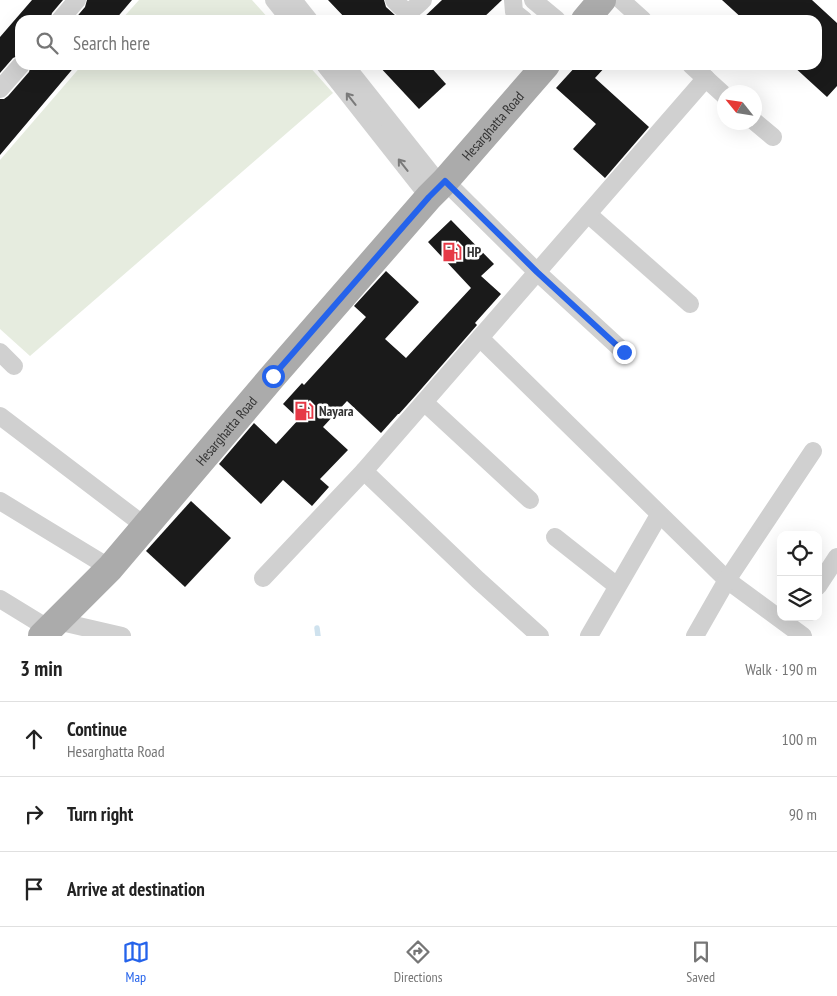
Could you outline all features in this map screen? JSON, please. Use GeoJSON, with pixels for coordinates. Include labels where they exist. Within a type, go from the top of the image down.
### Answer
{"type":"FeatureCollection","features":[{"type":"Feature","properties":{"kind":"main road"},"geometry":{"type":"LineString","coordinates":[[589,15],[602,0]]}},
{"type":"Feature","properties":{"kind":"main road","name":"Hesarghatta Road"},"geometry":{"type":"LineString","coordinates":[[49,629],[110,568],[273,376],[542,70]]}},
{"type":"Feature","properties":{"kind":"street"},"geometry":{"type":"LineString","coordinates":[[64,15],[77,0]]}},
{"type":"Feature","properties":{"kind":"street"},"geometry":{"type":"LineString","coordinates":[[274,0],[286,15]]}},
{"type":"Feature","properties":{"kind":"street"},"geometry":{"type":"LineString","coordinates":[[293,0],[305,15]]}},
{"type":"Feature","properties":{"kind":"street"},"geometry":{"type":"LineString","coordinates":[[394,0],[402,9],[407,11],[412,10],[423,0]]}},
{"type":"Feature","properties":{"kind":"street"},"geometry":{"type":"LineString","coordinates":[[513,0],[514,12],[518,15]]}},
{"type":"Feature","properties":{"kind":"street"},"geometry":{"type":"LineString","coordinates":[[533,0],[551,15]]}},
{"type":"Feature","properties":{"kind":"street"},"geometry":{"type":"LineString","coordinates":[[621,0],[638,15]]}},
{"type":"Feature","properties":{"kind":"street"},"geometry":{"type":"LineString","coordinates":[[0,89],[17,70]]}},
{"type":"Feature","properties":{"kind":"street"},"geometry":{"type":"LineString","coordinates":[[330,70],[438,188],[537,272],[624,352]]}},
{"type":"Feature","properties":{"kind":"street"},"geometry":{"type":"LineString","coordinates":[[349,70],[438,188]]}},
{"type":"Feature","properties":{"kind":"street"},"geometry":{"type":"LineString","coordinates":[[697,70],[717,88]]}},
{"type":"Feature","properties":{"kind":"street"},"geometry":{"type":"LineString","coordinates":[[263,578],[364,471],[706,78]]}},
{"type":"Feature","properties":{"kind":"street"},"geometry":{"type":"LineString","coordinates":[[762,128],[773,137]]}},
{"type":"Feature","properties":{"kind":"street"},"geometry":{"type":"LineString","coordinates":[[588,214],[690,304]]}},
{"type":"Feature","properties":{"kind":"street"},"geometry":{"type":"LineString","coordinates":[[480,338],[727,580],[795,629]]}},
{"type":"Feature","properties":{"kind":"street"},"geometry":{"type":"LineString","coordinates":[[0,352],[14,366]]}},
{"type":"Feature","properties":{"kind":"street"},"geometry":{"type":"LineString","coordinates":[[424,402],[530,500]]}},
{"type":"Feature","properties":{"kind":"street"},"geometry":{"type":"LineString","coordinates":[[0,416],[145,526]]}},
{"type":"Feature","properties":{"kind":"street"},"geometry":{"type":"LineString","coordinates":[[695,636],[727,580],[813,451]]}},
{"type":"Feature","properties":{"kind":"street"},"geometry":{"type":"LineString","coordinates":[[364,471],[478,580],[540,636]]}},
{"type":"Feature","properties":{"kind":"street"},"geometry":{"type":"LineString","coordinates":[[0,501],[110,568]]}},
{"type":"Feature","properties":{"kind":"street"},"geometry":{"type":"LineString","coordinates":[[589,636],[659,514]]}},
{"type":"Feature","properties":{"kind":"street"},"geometry":{"type":"LineString","coordinates":[[555,538],[617,586]]}},
{"type":"Feature","properties":{"kind":"street"},"geometry":{"type":"LineString","coordinates":[[822,580],[837,557]]}},
{"type":"Feature","properties":{"kind":"street"},"geometry":{"type":"LineString","coordinates":[[0,599],[49,629],[122,636]]}},
{"type":"Feature","properties":{"kind":"shaded area"},"geometry":{"type":"Polygon","coordinates":[[[139,0],[252,0],[266,15],[126,15],[139,0]]]}},
{"type":"Feature","properties":{"kind":"shaded area"},"geometry":{"type":"Polygon","coordinates":[[[78,70],[312,70],[333,93],[30,356],[0,329],[0,160],[78,70]]]}},
{"type":"Feature","properties":{"kind":"building"},"geometry":{"type":"Polygon","coordinates":[[[32,0],[63,0],[51,15],[19,15],[32,0]]]}},
{"type":"Feature","properties":{"kind":"building"},"geometry":{"type":"Polygon","coordinates":[[[87,0],[132,0],[119,15],[78,15],[85,7],[87,0]]]}},
{"type":"Feature","properties":{"kind":"building"},"geometry":{"type":"Polygon","coordinates":[[[328,0],[384,0],[386,7],[395,15],[342,15],[328,0]]]}},
{"type":"Feature","properties":{"kind":"building"},"geometry":{"type":"Polygon","coordinates":[[[442,0],[502,0],[486,15],[426,15],[442,0]]]}},
{"type":"Feature","properties":{"kind":"building"},"geometry":{"type":"Polygon","coordinates":[[[722,0],[812,0],[837,23],[837,86],[827,97],[797,70],[822,70],[822,15],[738,15],[722,0]]]}},
{"type":"Feature","properties":{"kind":"building"},"geometry":{"type":"Polygon","coordinates":[[[15,20],[15,57],[0,73],[0,37],[15,20]]]}},
{"type":"Feature","properties":{"kind":"building"},"geometry":{"type":"Polygon","coordinates":[[[30,70],[72,70],[0,155],[0,99],[8,96],[30,70]]]}},
{"type":"Feature","properties":{"kind":"building"},"geometry":{"type":"Polygon","coordinates":[[[383,70],[433,70],[446,84],[419,109],[383,70]]]}},
{"type":"Feature","properties":{"kind":"building"},"geometry":{"type":"Polygon","coordinates":[[[572,70],[602,70],[595,78],[649,127],[605,178],[573,149],[596,124],[556,88],[572,70]]]}},
{"type":"Feature","properties":{"kind":"building"},"geometry":{"type":"Polygon","coordinates":[[[451,220],[494,264],[481,276],[501,294],[475,323],[477,325],[381,433],[347,401],[323,427],[348,450],[320,479],[329,487],[312,506],[283,480],[261,504],[219,464],[254,423],[276,444],[299,419],[283,404],[302,383],[304,385],[366,317],[354,306],[386,271],[419,302],[385,339],[406,358],[471,288],[428,242],[451,220]]]}},
{"type":"Feature","properties":{"kind":"building"},"geometry":{"type":"Polygon","coordinates":[[[191,501],[231,538],[185,587],[146,551],[191,501]]]}},
{"type":"Feature","properties":{"kind":"waterway"},"geometry":{"type":"LineString","coordinates":[[317,628],[318,636]]}},
{"type":"Feature","properties":{"kind":"place","name":"HP"},"geometry":{"type":"Point","coordinates":[452,252]}},
{"type":"Feature","properties":{"kind":"place","name":"Nayara"},"geometry":{"type":"Point","coordinates":[304,411]}},
{"type":"Feature","properties":{"kind":"route"},"geometry":{"type":"LineString","coordinates":[[273,376],[445,181],[537,272],[624,352]]}}]}
